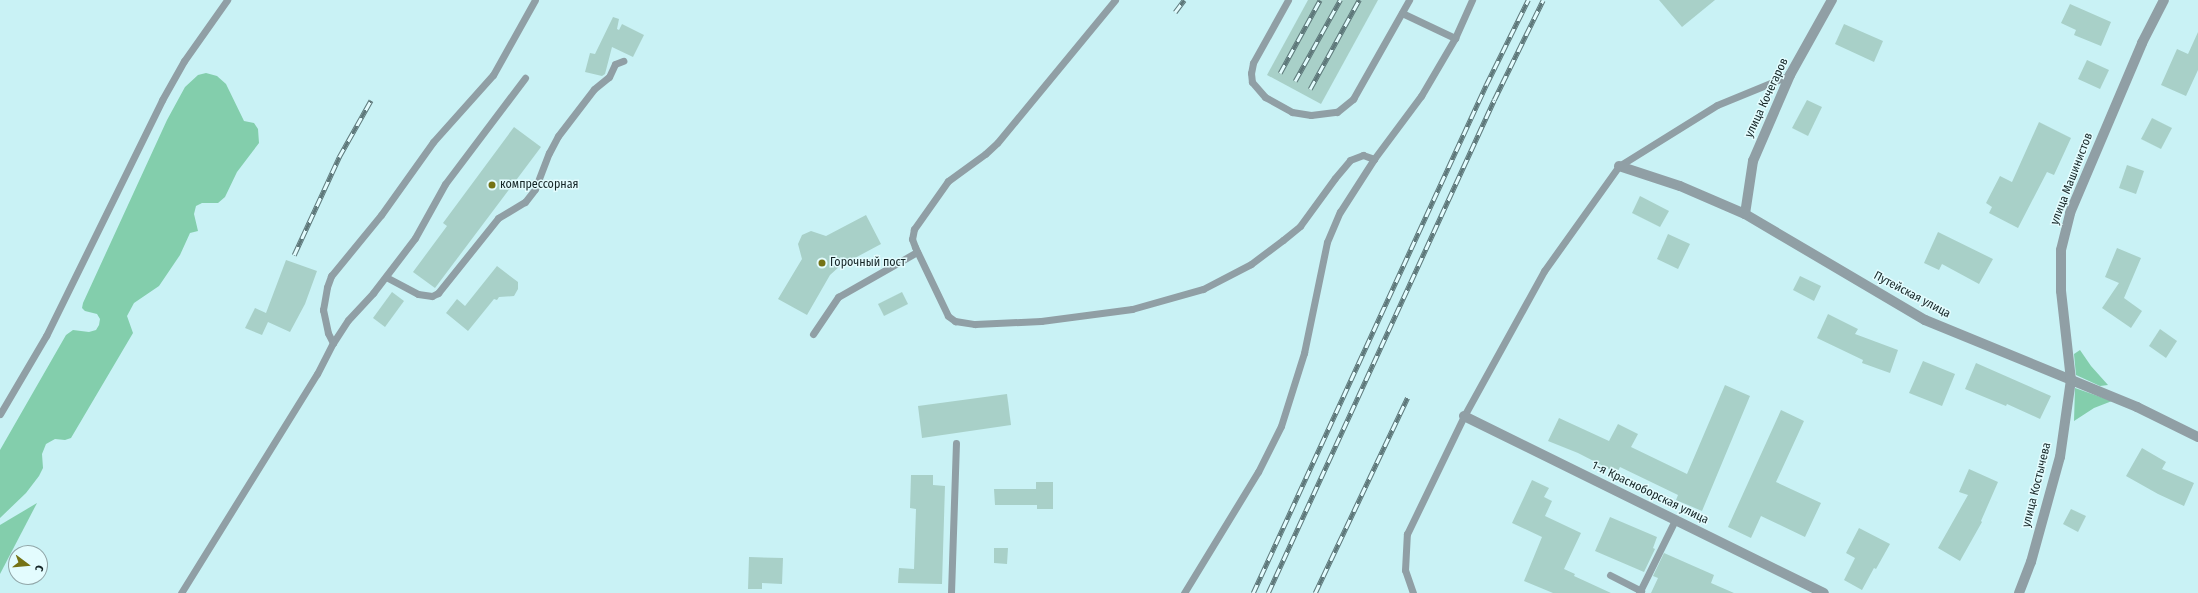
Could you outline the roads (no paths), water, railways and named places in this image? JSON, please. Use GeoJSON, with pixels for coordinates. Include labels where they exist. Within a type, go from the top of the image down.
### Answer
{"type":"FeatureCollection","features":[{"type":"Feature","properties":{"kind":"street","name":"улица Кочегаров"},"geometry":{"type":"LineString","coordinates":[[1745,214],[1753,161],[1790,75],[1832,0]]}},
{"type":"Feature","properties":{"kind":"street","name":"улица Машинистов"},"geometry":{"type":"LineString","coordinates":[[2071,380],[2062,290],[2061,250],[2070,213],[2142,43],[2164,0]]}},
{"type":"Feature","properties":{"kind":"street","name":"Путейская улица"},"geometry":{"type":"LineString","coordinates":[[1619,166],[1680,186],[1745,214],[1925,320],[2137,407],[2198,437]]}},
{"type":"Feature","properties":{"kind":"street","name":"улица Костычева"},"geometry":{"type":"LineString","coordinates":[[2019,593],[2031,562],[2060,457],[2071,380]]}},
{"type":"Feature","properties":{"kind":"street","name":"1-я Красноборская улица"},"geometry":{"type":"LineString","coordinates":[[1464,416],[1824,593]]}},
{"type":"Feature","properties":{"kind":"lane"},"geometry":{"type":"LineString","coordinates":[[0,414],[46,336],[162,100],[184,61],[227,0]]}},
{"type":"Feature","properties":{"kind":"lane"},"geometry":{"type":"LineString","coordinates":[[333,343],[328,332],[323,310],[327,286],[332,276],[381,215],[433,142],[493,75],[535,0]]}},
{"type":"Feature","properties":{"kind":"lane"},"geometry":{"type":"LineString","coordinates":[[1115,0],[997,142],[985,154],[948,181],[914,229],[912,238],[917,252],[948,316],[964,324],[1041,321],[1132,309],[1203,289],[1251,264],[1300,226],[1334,178],[1350,160],[1363,155],[1374,159]]}},
{"type":"Feature","properties":{"kind":"lane"},"geometry":{"type":"LineString","coordinates":[[1288,0],[1260,47],[1251,73],[1252,82],[1265,97],[1292,112],[1303,114],[1337,112],[1353,99],[1409,0]]}},
{"type":"Feature","properties":{"kind":"lane"},"geometry":{"type":"LineString","coordinates":[[1184,593],[1258,472],[1275,440],[1304,353],[1327,242],[1340,212],[1374,159],[1421,96],[1455,38],[1472,0]]}},
{"type":"Feature","properties":{"kind":"lane"},"geometry":{"type":"LineString","coordinates":[[1402,13],[1455,38]]}},
{"type":"Feature","properties":{"kind":"lane"},"geometry":{"type":"LineString","coordinates":[[386,277],[418,294],[425,296],[438,293],[498,218],[524,202],[535,189],[558,136],[594,89],[605,81],[615,64],[623,61]]}},
{"type":"Feature","properties":{"kind":"lane"},"geometry":{"type":"LineString","coordinates":[[1413,593],[1405,570],[1407,534],[1464,416],[1544,271],[1619,166],[1717,105],[1790,75]]}},
{"type":"Feature","properties":{"kind":"lane"},"geometry":{"type":"LineString","coordinates":[[181,593],[317,374],[333,343],[348,320],[386,277],[419,231],[445,184],[525,78]]}},
{"type":"Feature","properties":{"kind":"lane"},"geometry":{"type":"LineString","coordinates":[[814,334],[838,297],[917,252]]}},
{"type":"Feature","properties":{"kind":"lane"},"geometry":{"type":"LineString","coordinates":[[951,593],[956,443]]}},
{"type":"Feature","properties":{"kind":"lane"},"geometry":{"type":"LineString","coordinates":[[1610,576],[1640,592],[1675,520]]}},
{"type":"Feature","properties":{"kind":"railway"},"geometry":{"type":"LineString","coordinates":[[1175,12],[1184,0]]}},
{"type":"Feature","properties":{"kind":"railway"},"geometry":{"type":"LineString","coordinates":[[1280,73],[1320,0]]}},
{"type":"Feature","properties":{"kind":"railway"},"geometry":{"type":"LineString","coordinates":[[1295,81],[1340,0]]}},
{"type":"Feature","properties":{"kind":"railway"},"geometry":{"type":"LineString","coordinates":[[1310,89],[1359,0]]}},
{"type":"Feature","properties":{"kind":"railway"},"geometry":{"type":"LineString","coordinates":[[1253,593],[1486,85],[1528,0]]}},
{"type":"Feature","properties":{"kind":"railway"},"geometry":{"type":"LineString","coordinates":[[1268,593],[1494,100],[1543,0]]}},
{"type":"Feature","properties":{"kind":"railway"},"geometry":{"type":"LineString","coordinates":[[294,255],[339,157],[371,100]]}},
{"type":"Feature","properties":{"kind":"railway"},"geometry":{"type":"LineString","coordinates":[[1315,593],[1407,398]]}},
{"type":"Feature","properties":{"kind":"place","name":"компрессорная"},"geometry":{"type":"Point","coordinates":[492,185]}},
{"type":"Feature","properties":{"kind":"place","name":"Горочный пост"},"geometry":{"type":"Point","coordinates":[822,263]}}]}
